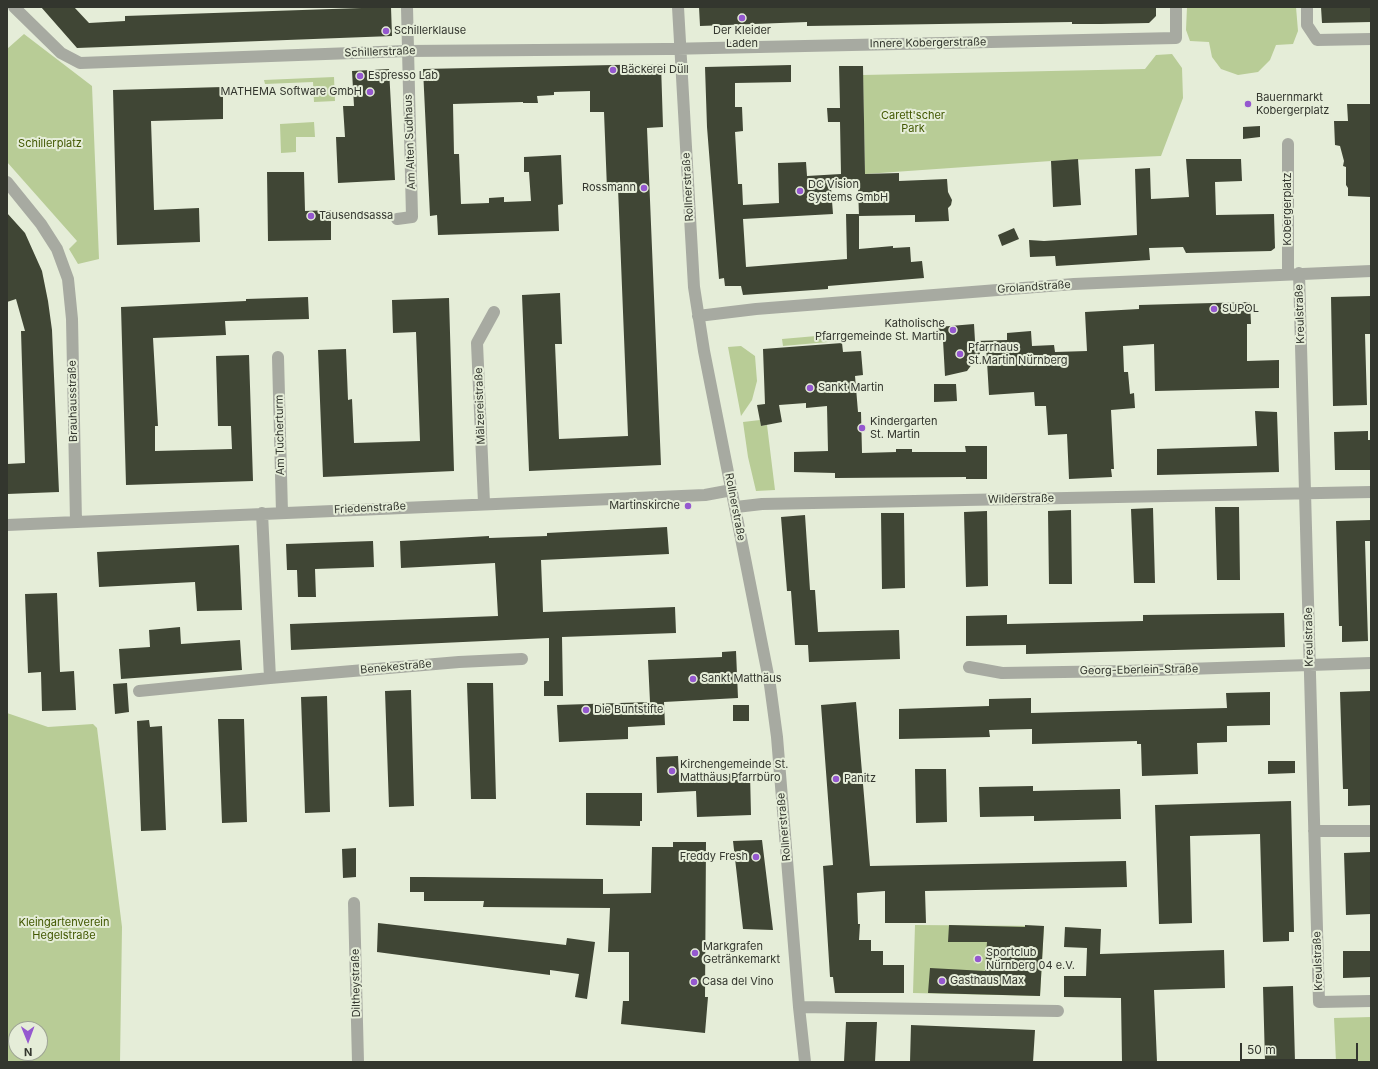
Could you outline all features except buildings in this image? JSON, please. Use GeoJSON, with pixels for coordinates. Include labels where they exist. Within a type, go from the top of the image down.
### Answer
{"type":"FeatureCollection","features":[{"type":"Feature","properties":{"kind":"street"},"geometry":{"type":"LineString","coordinates":[[7,12],[10,7]]}},
{"type":"Feature","properties":{"kind":"street","name":"Schillerstraße"},"geometry":{"type":"LineString","coordinates":[[14,7],[61,53],[80,63],[407,51],[680,49]]}},
{"type":"Feature","properties":{"kind":"street"},"geometry":{"type":"LineString","coordinates":[[407,7],[407,51]]}},
{"type":"Feature","properties":{"kind":"street","name":"Rollnerstraße"},"geometry":{"type":"LineString","coordinates":[[678,7],[693,272],[698,316],[762,639],[775,723],[805,1062]]}},
{"type":"Feature","properties":{"kind":"street","name":"Innere Kobergerstraße"},"geometry":{"type":"LineString","coordinates":[[680,49],[1176,38],[1176,7]]}},
{"type":"Feature","properties":{"kind":"street"},"geometry":{"type":"LineString","coordinates":[[1307,7],[1307,26],[1317,40],[1371,39]]}},
{"type":"Feature","properties":{"kind":"street","name":"Am Alten Sudhaus"},"geometry":{"type":"LineString","coordinates":[[397,219],[412,217],[407,51]]}},
{"type":"Feature","properties":{"kind":"street","name":"Kobergerplatz"},"geometry":{"type":"LineString","coordinates":[[1288,144],[1294,273]]}},
{"type":"Feature","properties":{"kind":"street","name":"Brauhausstraße"},"geometry":{"type":"LineString","coordinates":[[7,182],[45,230],[57,249],[68,279],[72,320],[76,522]]}},
{"type":"Feature","properties":{"kind":"street","name":"Grolandstraße"},"geometry":{"type":"LineString","coordinates":[[698,316],[756,309],[1061,284],[1294,273],[1371,271]]}},
{"type":"Feature","properties":{"kind":"street","name":"Kreulstraße"},"geometry":{"type":"LineString","coordinates":[[1294,273],[1306,493],[1319,1002],[1371,1001]]}},
{"type":"Feature","properties":{"kind":"street","name":"Mälzereistraße"},"geometry":{"type":"LineString","coordinates":[[484,503],[477,343],[494,312]]}},
{"type":"Feature","properties":{"kind":"street","name":"Am Tucherturm"},"geometry":{"type":"LineString","coordinates":[[278,357],[282,513]]}},
{"type":"Feature","properties":{"kind":"street","name":"Friedenstraße"},"geometry":{"type":"LineString","coordinates":[[7,525],[484,503],[705,495],[732,490]]}},
{"type":"Feature","properties":{"kind":"street","name":"Wilderstraße"},"geometry":{"type":"LineString","coordinates":[[736,507],[762,504],[1371,492]]}},
{"type":"Feature","properties":{"kind":"street"},"geometry":{"type":"LineString","coordinates":[[262,513],[270,678]]}},
{"type":"Feature","properties":{"kind":"street","name":"Benekestraße"},"geometry":{"type":"LineString","coordinates":[[139,691],[459,662],[522,659]]}},
{"type":"Feature","properties":{"kind":"street","name":"Georg-Eberlein-Straße"},"geometry":{"type":"LineString","coordinates":[[969,667],[1002,673],[1371,662]]}},
{"type":"Feature","properties":{"kind":"street"},"geometry":{"type":"LineString","coordinates":[[1314,831],[1371,831]]}},
{"type":"Feature","properties":{"kind":"street","name":"Diltheystraße"},"geometry":{"type":"LineString","coordinates":[[354,903],[358,1062]]}},
{"type":"Feature","properties":{"kind":"street"},"geometry":{"type":"LineString","coordinates":[[799,1006],[1058,1011]]}},
{"type":"Feature","properties":{"kind":"green space"},"geometry":{"type":"Polygon","coordinates":[[[1187,7],[1296,7],[1298,31],[1293,44],[1276,45],[1270,60],[1258,72],[1238,75],[1221,69],[1212,57],[1209,42],[1190,41],[1186,30],[1187,7]]]}},
{"type":"Feature","properties":{"kind":"green space","name":"Schillerplatz"},"geometry":{"type":"Polygon","coordinates":[[[24,34],[92,86],[99,259],[78,264],[69,249],[77,241],[7,162],[7,49],[24,34]]]}},
{"type":"Feature","properties":{"kind":"green space","name":"Carett'scher Park"},"geometry":{"type":"Polygon","coordinates":[[[1172,54],[1182,68],[1183,98],[1161,156],[1051,161],[865,174],[863,75],[1145,69],[1156,55],[1172,54]]]}},
{"type":"Feature","properties":{"kind":"green space"},"geometry":{"type":"Polygon","coordinates":[[[334,77],[335,101],[314,102],[313,82],[265,84],[264,80],[334,77]]]}},
{"type":"Feature","properties":{"kind":"green space"},"geometry":{"type":"Polygon","coordinates":[[[314,122],[315,137],[296,137],[296,152],[281,153],[280,124],[314,122]]]}},
{"type":"Feature","properties":{"kind":"green space"},"geometry":{"type":"Polygon","coordinates":[[[839,334],[840,341],[783,346],[782,339],[839,334]]]}},
{"type":"Feature","properties":{"kind":"green space"},"geometry":{"type":"Polygon","coordinates":[[[741,346],[755,356],[757,381],[752,400],[741,416],[728,347],[741,346]]]}},
{"type":"Feature","properties":{"kind":"green space"},"geometry":{"type":"Polygon","coordinates":[[[760,420],[761,426],[767,425],[775,490],[756,491],[748,457],[743,422],[760,420]]]}},
{"type":"Feature","properties":{"kind":"green space","name":"Kleingartenverein Hegelstraße"},"geometry":{"type":"Polygon","coordinates":[[[7,713],[48,727],[93,724],[97,728],[122,927],[120,1062],[7,1062],[7,713]]]}},
{"type":"Feature","properties":{"kind":"green space","name":"Sportclub Nürnberg 04 e.V."},"geometry":{"type":"Polygon","coordinates":[[[915,925],[1044,926],[1040,996],[913,993],[915,925]]]}},
{"type":"Feature","properties":{"kind":"green space"},"geometry":{"type":"Polygon","coordinates":[[[1371,1017],[1371,1062],[1336,1062],[1334,1018],[1371,1017]]]}},
{"type":"Feature","properties":{"kind":"place","name":"Der Kleider Laden"},"geometry":{"type":"Point","coordinates":[742,18]}},
{"type":"Feature","properties":{"kind":"place","name":"Schillerklause"},"geometry":{"type":"Point","coordinates":[386,31]}},
{"type":"Feature","properties":{"kind":"place","name":"Bäckerei Düll"},"geometry":{"type":"Point","coordinates":[613,70]}},
{"type":"Feature","properties":{"kind":"place","name":"Espresso Lab"},"geometry":{"type":"Point","coordinates":[360,76]}},
{"type":"Feature","properties":{"kind":"place","name":"MATHEMA Software GmbH"},"geometry":{"type":"Point","coordinates":[370,92]}},
{"type":"Feature","properties":{"kind":"place","name":"Bauernmarkt Kobergerplatz"},"geometry":{"type":"Point","coordinates":[1248,104]}},
{"type":"Feature","properties":{"kind":"place","name":"Rossmann"},"geometry":{"type":"Point","coordinates":[644,188]}},
{"type":"Feature","properties":{"kind":"place","name":"DC Vision Systems GmbH"},"geometry":{"type":"Point","coordinates":[800,191]}},
{"type":"Feature","properties":{"kind":"place","name":"Tausendsassa"},"geometry":{"type":"Point","coordinates":[311,216]}},
{"type":"Feature","properties":{"kind":"place","name":"SUPOL"},"geometry":{"type":"Point","coordinates":[1214,309]}},
{"type":"Feature","properties":{"kind":"place","name":"Katholische Pfarrgemeinde St. Martin"},"geometry":{"type":"Point","coordinates":[953,330]}},
{"type":"Feature","properties":{"kind":"place","name":"Pfarrhaus St.Martin Nürnberg"},"geometry":{"type":"Point","coordinates":[960,354]}},
{"type":"Feature","properties":{"kind":"place","name":"Sankt Martin"},"geometry":{"type":"Point","coordinates":[810,388]}},
{"type":"Feature","properties":{"kind":"place","name":"Kindergarten St. Martin"},"geometry":{"type":"Point","coordinates":[862,428]}},
{"type":"Feature","properties":{"kind":"place","name":"Martinskirche"},"geometry":{"type":"Point","coordinates":[688,506]}},
{"type":"Feature","properties":{"kind":"place","name":"Sankt Matthäus"},"geometry":{"type":"Point","coordinates":[693,679]}},
{"type":"Feature","properties":{"kind":"place","name":"Die Buntstifte"},"geometry":{"type":"Point","coordinates":[586,710]}},
{"type":"Feature","properties":{"kind":"place","name":"Kirchengemeinde St. Matthäus Pfarrbüro"},"geometry":{"type":"Point","coordinates":[672,771]}},
{"type":"Feature","properties":{"kind":"place","name":"Panitz"},"geometry":{"type":"Point","coordinates":[836,779]}},
{"type":"Feature","properties":{"kind":"place","name":"Freddy Fresh"},"geometry":{"type":"Point","coordinates":[756,857]}},
{"type":"Feature","properties":{"kind":"place","name":"Markgrafen Getränkemarkt"},"geometry":{"type":"Point","coordinates":[695,953]}},
{"type":"Feature","properties":{"kind":"place","name":"Sportclub Nürnberg 04 e.V."},"geometry":{"type":"Point","coordinates":[978,959]}},
{"type":"Feature","properties":{"kind":"place","name":"Gasthaus Max"},"geometry":{"type":"Point","coordinates":[942,981]}},
{"type":"Feature","properties":{"kind":"place","name":"Casa del Vino"},"geometry":{"type":"Point","coordinates":[694,982]}}]}
